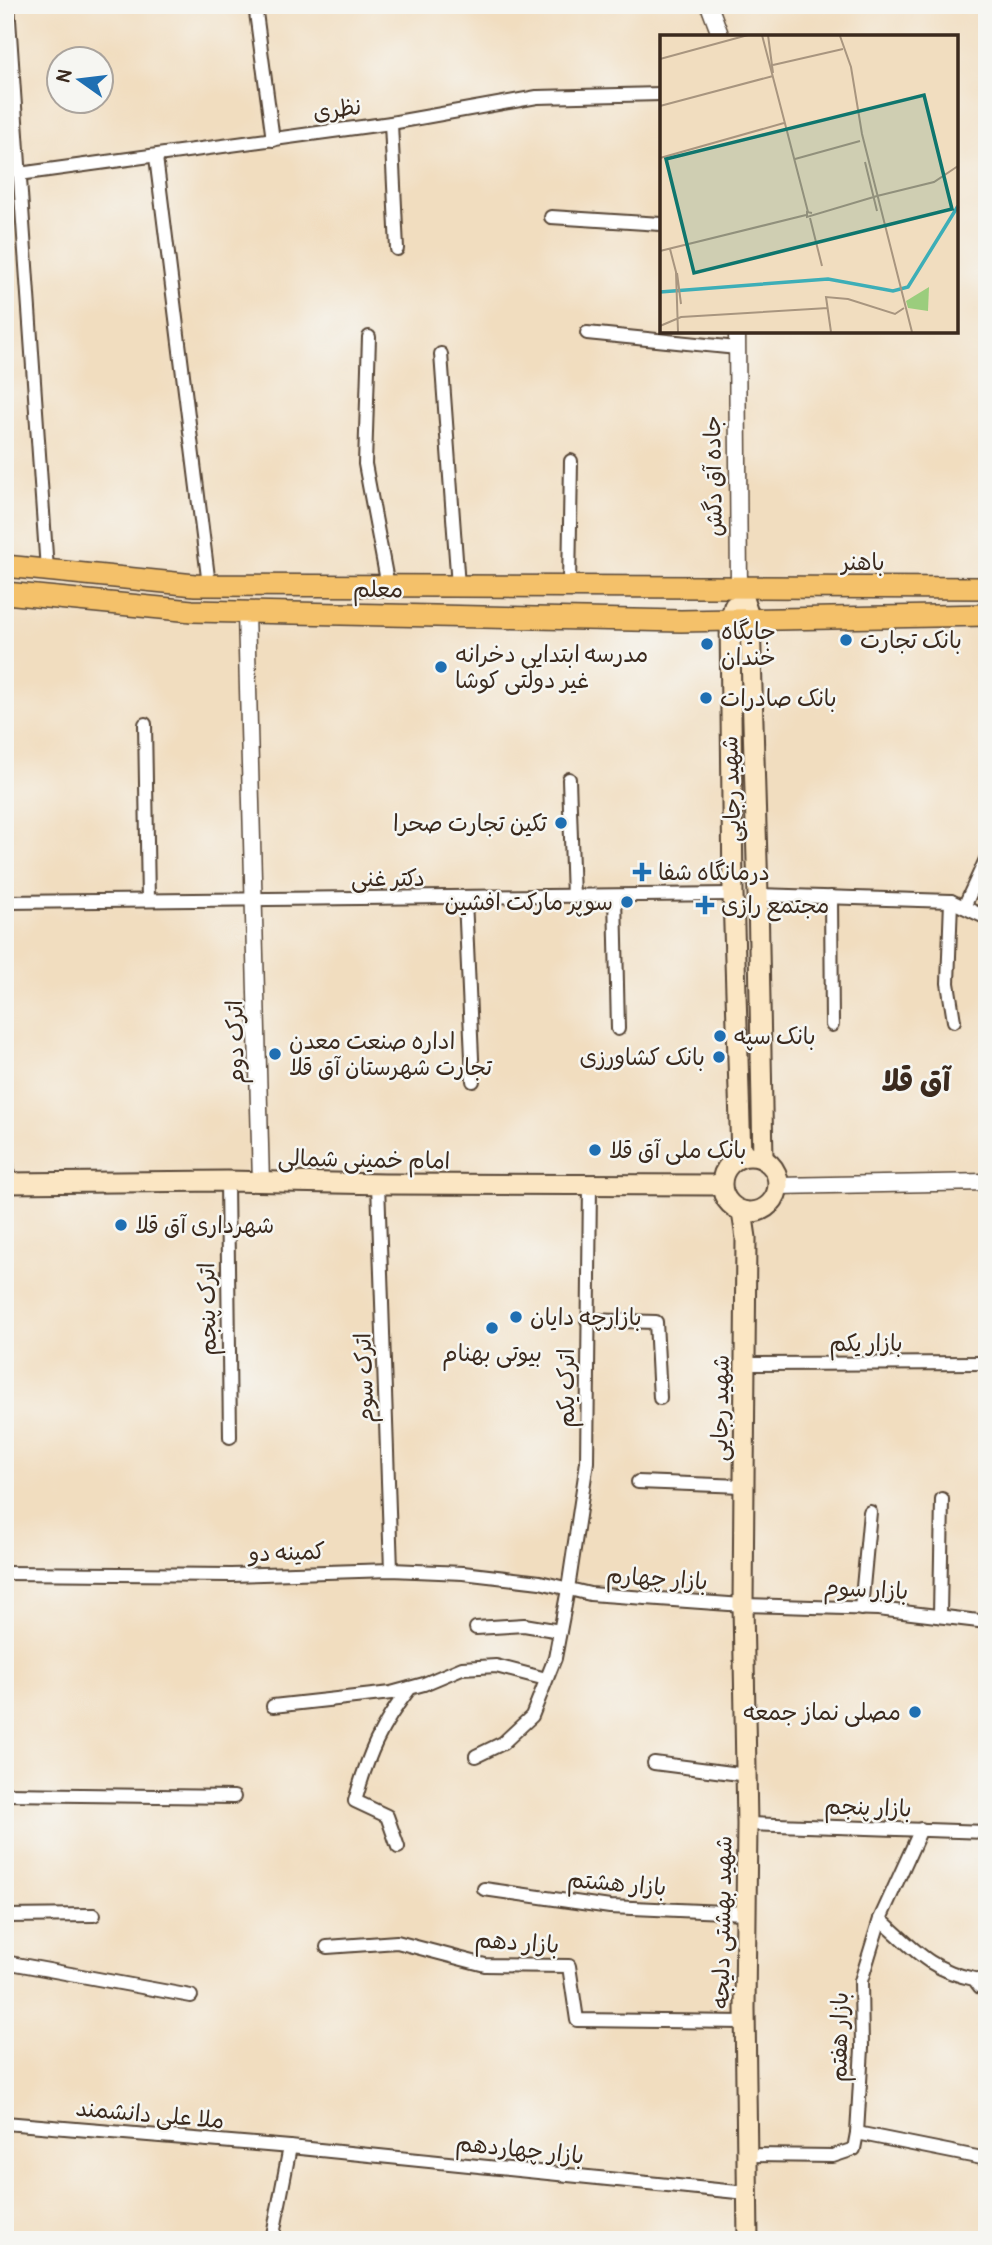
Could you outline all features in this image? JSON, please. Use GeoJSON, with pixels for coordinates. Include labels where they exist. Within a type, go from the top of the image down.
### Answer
{"type":"FeatureCollection","features":[{"type":"Feature","properties":{"kind":"main road","name":"معلم"},"geometry":{"type":"LineString","coordinates":[[5,566],[202,585],[739,587]]}},
{"type":"Feature","properties":{"kind":"main road"},"geometry":{"type":"LineString","coordinates":[[192,611],[182,596],[202,585]]}},
{"type":"Feature","properties":{"kind":"main road","name":"باهنر"},"geometry":{"type":"LineString","coordinates":[[739,587],[987,588]]}},
{"type":"Feature","properties":{"kind":"main road","name":"شهید رجایی"},"geometry":{"type":"LineString","coordinates":[[739,587],[758,895],[763,1159]]}},
{"type":"Feature","properties":{"kind":"main road","name":"معلم"},"geometry":{"type":"LineString","coordinates":[[5,593],[192,611],[740,620]]}},
{"type":"Feature","properties":{"kind":"main road"},"geometry":{"type":"LineString","coordinates":[[740,620],[987,615]]}},
{"type":"Feature","properties":{"kind":"main road","name":"شهید رجایی"},"geometry":{"type":"LineString","coordinates":[[740,620],[733,894],[741,1157]]}},
{"type":"Feature","properties":{"kind":"main road"},"geometry":{"type":"LineString","coordinates":[[741,1157],[763,1159],[776,1175],[778,1186],[770,1204],[762,1210],[742,1212],[727,1202],[721,1185],[724,1173],[731,1163],[741,1157]]}},
{"type":"Feature","properties":{"kind":"main road","name":"امام خمینی شمالی"},"geometry":{"type":"LineString","coordinates":[[7,1183],[227,1181],[721,1185]]}},
{"type":"Feature","properties":{"kind":"main road","name":"شهید رجایی"},"geometry":{"type":"LineString","coordinates":[[742,1212],[746,1238],[743,1605]]}},
{"type":"Feature","properties":{"kind":"main road","name":"شهید بهشتی دلیجه"},"geometry":{"type":"LineString","coordinates":[[743,1605],[747,1775],[745,2022],[748,2240]]}},
{"type":"Feature","properties":{"kind":"street"},"geometry":{"type":"LineString","coordinates":[[8,5],[47,570]]}},
{"type":"Feature","properties":{"kind":"street"},"geometry":{"type":"LineString","coordinates":[[255,5],[273,140]]}},
{"type":"Feature","properties":{"kind":"street"},"geometry":{"type":"LineString","coordinates":[[709,5],[720,35]]}},
{"type":"Feature","properties":{"kind":"street","name":"نظری"},"geometry":{"type":"LineString","coordinates":[[19,174],[391,123],[537,97],[660,94]]}},
{"type":"Feature","properties":{"kind":"street"},"geometry":{"type":"LineString","coordinates":[[391,123],[397,249]]}},
{"type":"Feature","properties":{"kind":"street"},"geometry":{"type":"LineString","coordinates":[[156,157],[202,585]]}},
{"type":"Feature","properties":{"kind":"street"},"geometry":{"type":"LineString","coordinates":[[551,217],[660,224]]}},
{"type":"Feature","properties":{"kind":"street","name":"جاده آق دگش"},"geometry":{"type":"LineString","coordinates":[[737,332],[739,587]]}},
{"type":"Feature","properties":{"kind":"street"},"geometry":{"type":"LineString","coordinates":[[586,333],[737,348]]}},
{"type":"Feature","properties":{"kind":"street"},"geometry":{"type":"LineString","coordinates":[[369,337],[365,464],[388,586]]}},
{"type":"Feature","properties":{"kind":"street"},"geometry":{"type":"LineString","coordinates":[[442,354],[458,586]]}},
{"type":"Feature","properties":{"kind":"street"},"geometry":{"type":"LineString","coordinates":[[569,586],[571,461]]}},
{"type":"Feature","properties":{"kind":"street","name":"اترک دوم"},"geometry":{"type":"LineString","coordinates":[[246,612],[261,1183]]}},
{"type":"Feature","properties":{"kind":"street"},"geometry":{"type":"LineString","coordinates":[[145,724],[148,900]]}},
{"type":"Feature","properties":{"kind":"street"},"geometry":{"type":"LineString","coordinates":[[569,779],[573,897]]}},
{"type":"Feature","properties":{"kind":"street"},"geometry":{"type":"LineString","coordinates":[[964,907],[987,857]]}},
{"type":"Feature","properties":{"kind":"street","name":"دکتر غنی"},"geometry":{"type":"LineString","coordinates":[[5,902],[733,894]]}},
{"type":"Feature","properties":{"kind":"street"},"geometry":{"type":"LineString","coordinates":[[758,895],[951,901],[987,918]]}},
{"type":"Feature","properties":{"kind":"street"},"geometry":{"type":"LineString","coordinates":[[615,896],[618,1029]]}},
{"type":"Feature","properties":{"kind":"street"},"geometry":{"type":"LineString","coordinates":[[831,897],[832,1025]]}},
{"type":"Feature","properties":{"kind":"street"},"geometry":{"type":"LineString","coordinates":[[465,898],[473,1082]]}},
{"type":"Feature","properties":{"kind":"street"},"geometry":{"type":"LineString","coordinates":[[951,901],[948,983],[954,1021]]}},
{"type":"Feature","properties":{"kind":"street"},"geometry":{"type":"LineString","coordinates":[[5,1119],[7,1183]]}},
{"type":"Feature","properties":{"kind":"street","name":"اترک پنجم"},"geometry":{"type":"LineString","coordinates":[[227,1181],[230,1437]]}},
{"type":"Feature","properties":{"kind":"street"},"geometry":{"type":"LineString","coordinates":[[778,1186],[987,1182]]}},
{"type":"Feature","properties":{"kind":"street","name":"اترک سوم"},"geometry":{"type":"LineString","coordinates":[[378,1184],[391,1570]]}},
{"type":"Feature","properties":{"kind":"street","name":"اترک یکم"},"geometry":{"type":"LineString","coordinates":[[475,1756],[503,1743],[531,1716],[555,1658],[587,1462],[590,1185]]}},
{"type":"Feature","properties":{"kind":"street"},"geometry":{"type":"LineString","coordinates":[[587,1320],[656,1322],[660,1398]]}},
{"type":"Feature","properties":{"kind":"street","name":"بازار یکم"},"geometry":{"type":"LineString","coordinates":[[746,1364],[987,1363]]}},
{"type":"Feature","properties":{"kind":"street"},"geometry":{"type":"LineString","coordinates":[[638,1482],[743,1486]]}},
{"type":"Feature","properties":{"kind":"street"},"geometry":{"type":"LineString","coordinates":[[940,1615],[942,1499]]}},
{"type":"Feature","properties":{"kind":"street"},"geometry":{"type":"LineString","coordinates":[[860,1609],[870,1511]]}},
{"type":"Feature","properties":{"kind":"street","name":"کمینه دو"},"geometry":{"type":"LineString","coordinates":[[5,1573],[231,1575],[391,1570],[463,1573],[540,1582],[568,1589]]}},
{"type":"Feature","properties":{"kind":"street","name":"بازار چهارم"},"geometry":{"type":"LineString","coordinates":[[568,1589],[590,1594],[743,1605]]}},
{"type":"Feature","properties":{"kind":"street","name":"بازار سوم"},"geometry":{"type":"LineString","coordinates":[[743,1605],[860,1609],[940,1615],[987,1622]]}},
{"type":"Feature","properties":{"kind":"street"},"geometry":{"type":"LineString","coordinates":[[476,1628],[524,1625],[559,1631]]}},
{"type":"Feature","properties":{"kind":"street"},"geometry":{"type":"LineString","coordinates":[[273,1706],[391,1693],[462,1668],[496,1666],[547,1679]]}},
{"type":"Feature","properties":{"kind":"street"},"geometry":{"type":"LineString","coordinates":[[398,1847],[387,1816],[355,1801],[367,1757],[393,1709],[410,1688]]}},
{"type":"Feature","properties":{"kind":"street"},"geometry":{"type":"LineString","coordinates":[[654,1763],[747,1775]]}},
{"type":"Feature","properties":{"kind":"street"},"geometry":{"type":"LineString","coordinates":[[5,1794],[234,1797]]}},
{"type":"Feature","properties":{"kind":"street","name":"بازار پنجم"},"geometry":{"type":"LineString","coordinates":[[747,1824],[987,1832]]}},
{"type":"Feature","properties":{"kind":"street","name":"بازار هفتم"},"geometry":{"type":"LineString","coordinates":[[857,2133],[862,2048],[861,1981],[880,1919],[921,1829]]}},
{"type":"Feature","properties":{"kind":"street","name":"بازار هشتم"},"geometry":{"type":"LineString","coordinates":[[484,1889],[610,1907],[746,1913]]}},
{"type":"Feature","properties":{"kind":"street"},"geometry":{"type":"LineString","coordinates":[[5,1916],[94,1914]]}},
{"type":"Feature","properties":{"kind":"street"},"geometry":{"type":"LineString","coordinates":[[880,1919],[934,1966],[953,1975],[974,1979],[980,1987],[987,1988]]}},
{"type":"Feature","properties":{"kind":"street","name":"بازار دهم"},"geometry":{"type":"LineString","coordinates":[[327,1947],[397,1942],[485,1965],[569,1966],[578,2020],[745,2022]]}},
{"type":"Feature","properties":{"kind":"street"},"geometry":{"type":"LineString","coordinates":[[5,1962],[191,1996]]}},
{"type":"Feature","properties":{"kind":"street","name":"ملا علی دانشمند"},"geometry":{"type":"LineString","coordinates":[[5,2123],[290,2147]]}},
{"type":"Feature","properties":{"kind":"street"},"geometry":{"type":"LineString","coordinates":[[746,2155],[833,2156],[853,2149],[857,2133],[982,2158]]}},
{"type":"Feature","properties":{"kind":"street"},"geometry":{"type":"LineString","coordinates":[[272,2240],[290,2147]]}},
{"type":"Feature","properties":{"kind":"street","name":"بازار چهاردهم"},"geometry":{"type":"LineString","coordinates":[[290,2147],[747,2193]]}},
{"type":"Feature","properties":{"kind":"place","name":"بانک تجارت"},"geometry":{"type":"Point","coordinates":[846,640]}},
{"type":"Feature","properties":{"kind":"place","name":"جایگاه خندان"},"geometry":{"type":"Point","coordinates":[707,644]}},
{"type":"Feature","properties":{"kind":"place","name":"مدرسه ابتدایی دخرانه غیر دولتی کوشا"},"geometry":{"type":"Point","coordinates":[441,667]}},
{"type":"Feature","properties":{"kind":"place","name":"بانک صادرات"},"geometry":{"type":"Point","coordinates":[706,698]}},
{"type":"Feature","properties":{"kind":"place","name":"تکین تجارت صحرا"},"geometry":{"type":"Point","coordinates":[561,823]}},
{"type":"Feature","properties":{"kind":"place","name":"درمانگاه شفا"},"geometry":{"type":"Point","coordinates":[642,872]}},
{"type":"Feature","properties":{"kind":"place","name":"سوپر مارکت افشین"},"geometry":{"type":"Point","coordinates":[627,902]}},
{"type":"Feature","properties":{"kind":"place","name":"مجتمع رازی"},"geometry":{"type":"Point","coordinates":[705,905]}},
{"type":"Feature","properties":{"kind":"place","name":"بانک سپه"},"geometry":{"type":"Point","coordinates":[720,1036]}},
{"type":"Feature","properties":{"kind":"place","name":"اداره صنعت معدن تجارت شهرستان آق قلا"},"geometry":{"type":"Point","coordinates":[275,1054]}},
{"type":"Feature","properties":{"kind":"place","name":"بانک کشاورزی"},"geometry":{"type":"Point","coordinates":[719,1057]}},
{"type":"Feature","properties":{"kind":"place","name":"بانک ملی آق قلا"},"geometry":{"type":"Point","coordinates":[595,1150]}},
{"type":"Feature","properties":{"kind":"place","name":"شهرداری آق قلا"},"geometry":{"type":"Point","coordinates":[121,1225]}},
{"type":"Feature","properties":{"kind":"place","name":"بازارچه دایان"},"geometry":{"type":"Point","coordinates":[516,1317]}},
{"type":"Feature","properties":{"kind":"place","name":"بیوتی بهنام"},"geometry":{"type":"Point","coordinates":[492,1328]}},
{"type":"Feature","properties":{"kind":"place","name":"مصلی نماز جمعه"},"geometry":{"type":"Point","coordinates":[915,1712]}},
{"type":"Feature","properties":{"kind":"district","name":"آق قلا"},"geometry":{"type":"Point","coordinates":[916,1081]}}]}
